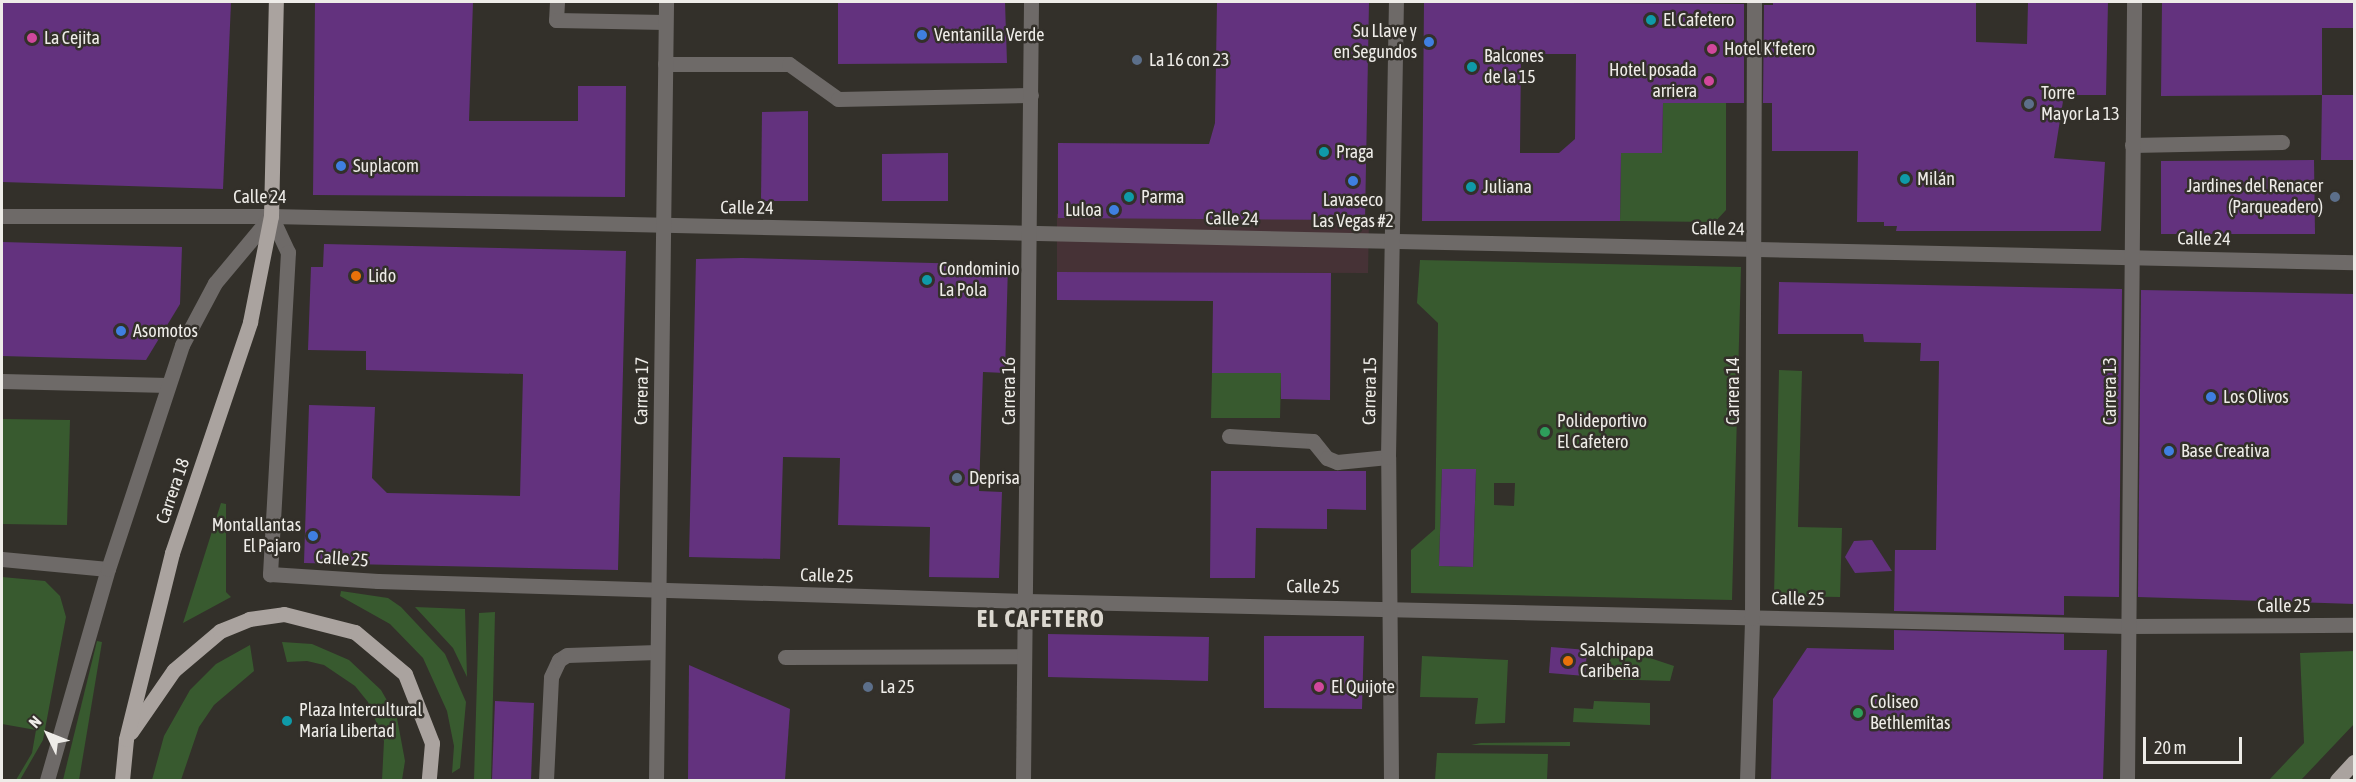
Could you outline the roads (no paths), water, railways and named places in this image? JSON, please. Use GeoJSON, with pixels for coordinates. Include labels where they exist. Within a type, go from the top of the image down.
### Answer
{"type":"FeatureCollection","features":[{"type":"Feature","properties":{"kind":"main road","name":"Carrera 18"},"geometry":{"type":"LineString","coordinates":[[122,780],[126,739],[172,553],[250,322],[270,216],[276,2]]}},
{"type":"Feature","properties":{"kind":"main road"},"geometry":{"type":"LineString","coordinates":[[126,739],[174,670],[220,631],[249,619],[285,614],[355,632],[405,674],[432,743],[429,780]]}},
{"type":"Feature","properties":{"kind":"main road"},"geometry":{"type":"LineString","coordinates":[[2337,780],[2355,762]]}},
{"type":"Feature","properties":{"kind":"street"},"geometry":{"type":"LineString","coordinates":[[556,2],[556,20],[665,22]]}},
{"type":"Feature","properties":{"kind":"street","name":"Carrera 17"},"geometry":{"type":"LineString","coordinates":[[656,780],[666,2]]}},
{"type":"Feature","properties":{"kind":"street","name":"Carrera 16"},"geometry":{"type":"LineString","coordinates":[[1023,780],[1024,656],[1028,601],[1031,2]]}},
{"type":"Feature","properties":{"kind":"street","name":"Carrera 15"},"geometry":{"type":"LineString","coordinates":[[1391,780],[1388,457],[1396,2]]}},
{"type":"Feature","properties":{"kind":"street","name":"Carrera 14"},"geometry":{"type":"LineString","coordinates":[[1747,780],[1752,618],[1754,2]]}},
{"type":"Feature","properties":{"kind":"street","name":"Carrera 13"},"geometry":{"type":"LineString","coordinates":[[2127,780],[2134,2]]}},
{"type":"Feature","properties":{"kind":"street"},"geometry":{"type":"LineString","coordinates":[[665,64],[789,64],[838,99],[1030,95]]}},
{"type":"Feature","properties":{"kind":"street"},"geometry":{"type":"LineString","coordinates":[[2132,145],[2282,142]]}},
{"type":"Feature","properties":{"kind":"street","name":"Calle 24"},"geometry":{"type":"LineString","coordinates":[[2,216],[270,216],[2355,262]]}},
{"type":"Feature","properties":{"kind":"street","name":"Carrera 18"},"geometry":{"type":"LineString","coordinates":[[47,780],[52,753],[108,569],[182,345],[216,283],[270,216],[288,252],[270,574]]}},
{"type":"Feature","properties":{"kind":"street"},"geometry":{"type":"LineString","coordinates":[[2,381],[168,385]]}},
{"type":"Feature","properties":{"kind":"street"},"geometry":{"type":"LineString","coordinates":[[1229,436],[1313,441],[1327,458],[1338,462],[1388,457]]}},
{"type":"Feature","properties":{"kind":"street"},"geometry":{"type":"LineString","coordinates":[[2,559],[108,569]]}},
{"type":"Feature","properties":{"kind":"street","name":"Calle 25"},"geometry":{"type":"LineString","coordinates":[[270,574],[658,591],[1028,601],[2128,626],[2355,625]]}},
{"type":"Feature","properties":{"kind":"street"},"geometry":{"type":"LineString","coordinates":[[546,780],[551,677],[559,660],[567,655],[657,652]]}},
{"type":"Feature","properties":{"kind":"street"},"geometry":{"type":"LineString","coordinates":[[785,657],[1024,656]]}},
{"type":"Feature","properties":{"kind":"street","name":"Carrera 18"},"geometry":{"type":"LineString","coordinates":[[34,780],[52,753]]}},
{"type":"Feature","properties":{"kind":"place","name":"El Cafetero"},"geometry":{"type":"Point","coordinates":[1651,20]}},
{"type":"Feature","properties":{"kind":"place","name":"Ventanilla Verde"},"geometry":{"type":"Point","coordinates":[922,35]}},
{"type":"Feature","properties":{"kind":"place","name":"La Cejita"},"geometry":{"type":"Point","coordinates":[32,38]}},
{"type":"Feature","properties":{"kind":"place","name":"Su Llave y en Segundos"},"geometry":{"type":"Point","coordinates":[1429,42]}},
{"type":"Feature","properties":{"kind":"place","name":"Hotel K'fetero"},"geometry":{"type":"Point","coordinates":[1712,49]}},
{"type":"Feature","properties":{"kind":"place","name":"La 16 con 23"},"geometry":{"type":"Point","coordinates":[1137,60]}},
{"type":"Feature","properties":{"kind":"place","name":"Balcones de la 15"},"geometry":{"type":"Point","coordinates":[1472,67]}},
{"type":"Feature","properties":{"kind":"place","name":"Hotel posada arriera"},"geometry":{"type":"Point","coordinates":[1709,81]}},
{"type":"Feature","properties":{"kind":"place","name":"Torre Mayor La 13"},"geometry":{"type":"Point","coordinates":[2029,104]}},
{"type":"Feature","properties":{"kind":"place","name":"Praga"},"geometry":{"type":"Point","coordinates":[1324,152]}},
{"type":"Feature","properties":{"kind":"place","name":"Suplacom"},"geometry":{"type":"Point","coordinates":[341,166]}},
{"type":"Feature","properties":{"kind":"place","name":"Milán"},"geometry":{"type":"Point","coordinates":[1905,179]}},
{"type":"Feature","properties":{"kind":"place","name":"Lavaseco Las Vegas #2"},"geometry":{"type":"Point","coordinates":[1353,181]}},
{"type":"Feature","properties":{"kind":"place","name":"Juliana"},"geometry":{"type":"Point","coordinates":[1471,187]}},
{"type":"Feature","properties":{"kind":"place","name":"Parma"},"geometry":{"type":"Point","coordinates":[1129,197]}},
{"type":"Feature","properties":{"kind":"place","name":"Jardines del Renacer (Parqueadero)"},"geometry":{"type":"Point","coordinates":[2335,197]}},
{"type":"Feature","properties":{"kind":"place","name":"Luloa"},"geometry":{"type":"Point","coordinates":[1114,210]}},
{"type":"Feature","properties":{"kind":"place","name":"Lido"},"geometry":{"type":"Point","coordinates":[356,276]}},
{"type":"Feature","properties":{"kind":"place","name":"Condominio La Pola"},"geometry":{"type":"Point","coordinates":[927,280]}},
{"type":"Feature","properties":{"kind":"place","name":"Asomotos"},"geometry":{"type":"Point","coordinates":[121,331]}},
{"type":"Feature","properties":{"kind":"place","name":"Los Olivos"},"geometry":{"type":"Point","coordinates":[2211,397]}},
{"type":"Feature","properties":{"kind":"place","name":"Polideportivo El Cafetero"},"geometry":{"type":"Point","coordinates":[1545,432]}},
{"type":"Feature","properties":{"kind":"place","name":"Base Creativa"},"geometry":{"type":"Point","coordinates":[2169,451]}},
{"type":"Feature","properties":{"kind":"place","name":"Deprisa"},"geometry":{"type":"Point","coordinates":[957,478]}},
{"type":"Feature","properties":{"kind":"place","name":"Montallantas El Pajaro"},"geometry":{"type":"Point","coordinates":[313,536]}},
{"type":"Feature","properties":{"kind":"place","name":"Salchipapa Caribeña"},"geometry":{"type":"Point","coordinates":[1568,661]}},
{"type":"Feature","properties":{"kind":"place","name":"La 25"},"geometry":{"type":"Point","coordinates":[868,687]}},
{"type":"Feature","properties":{"kind":"place","name":"El Quijote"},"geometry":{"type":"Point","coordinates":[1319,687]}},
{"type":"Feature","properties":{"kind":"place","name":"Coliseo Bethlemitas"},"geometry":{"type":"Point","coordinates":[1858,713]}},
{"type":"Feature","properties":{"kind":"place","name":"Plaza Intercultural María Libertad"},"geometry":{"type":"Point","coordinates":[287,721]}},
{"type":"Feature","properties":{"kind":"district","name":"EL CAFETERO"},"geometry":{"type":"Point","coordinates":[1041,619]}}]}
